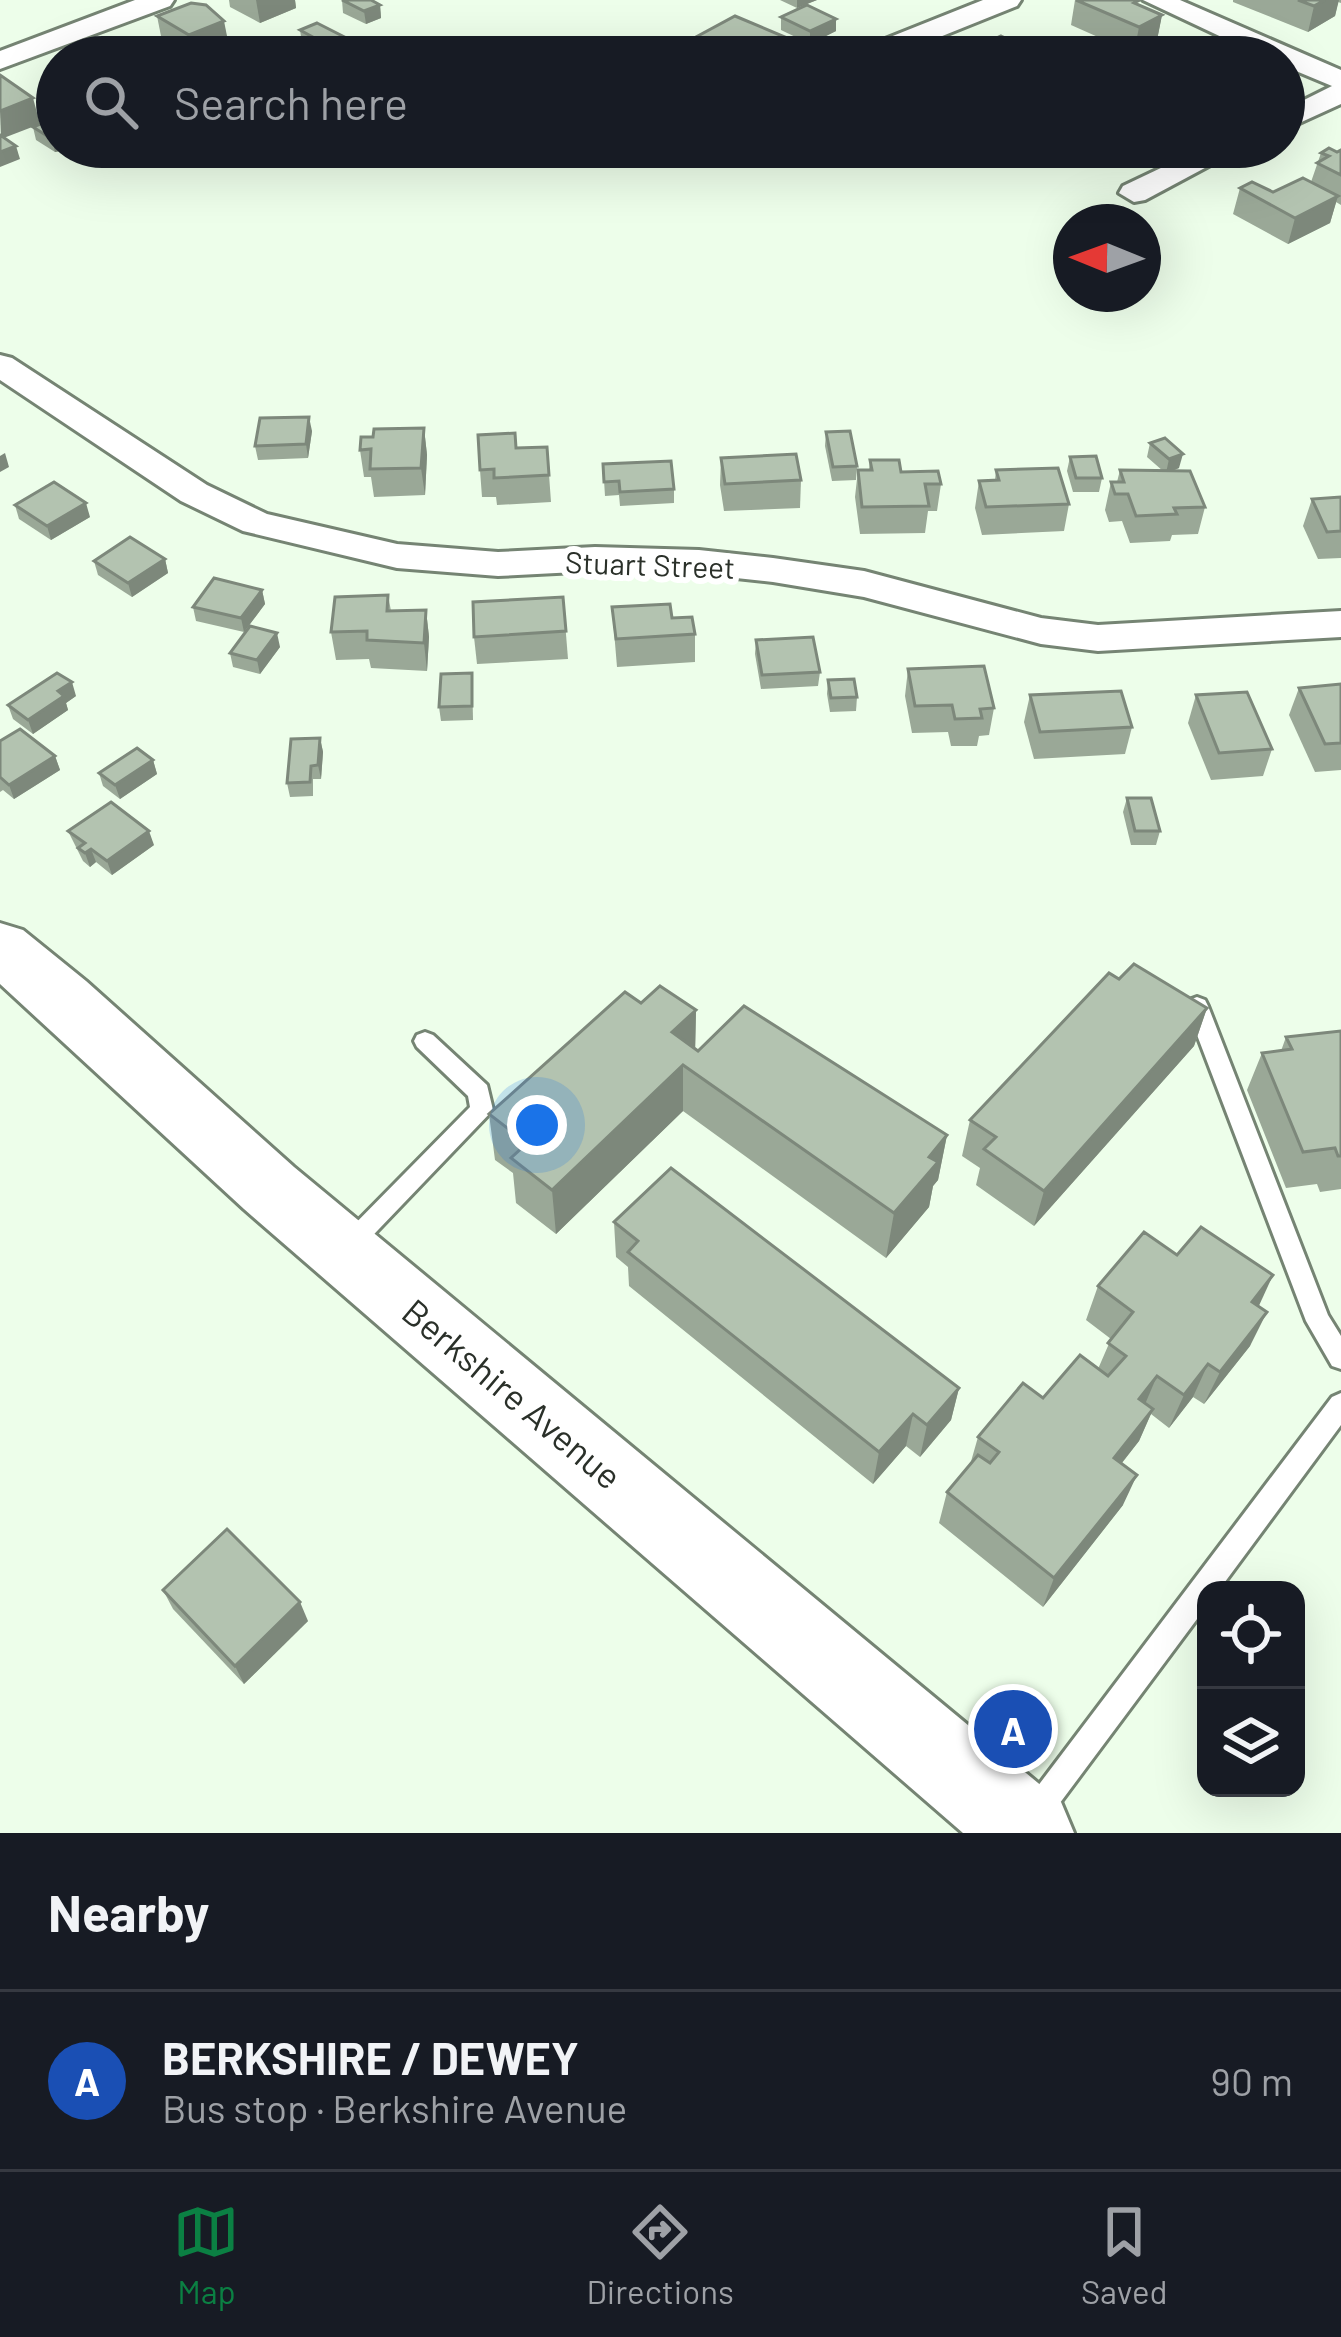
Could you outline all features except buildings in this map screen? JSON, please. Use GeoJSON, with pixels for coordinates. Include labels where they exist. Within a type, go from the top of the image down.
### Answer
{"type":"FeatureCollection","features":[{"type":"Feature","properties":{"kind":"main road","name":"Berkshire Avenue"},"geometry":{"type":"LineString","coordinates":[[0,948],[343,1250],[1027,1830]]}},
{"type":"Feature","properties":{"kind":"street"},"geometry":{"type":"LineString","coordinates":[[54,36],[118,6],[160,0]]}},
{"type":"Feature","properties":{"kind":"street"},"geometry":{"type":"LineString","coordinates":[[918,36],[1006,0]]}},
{"type":"Feature","properties":{"kind":"street"},"geometry":{"type":"LineString","coordinates":[[1156,0],[1239,36]]}},
{"type":"Feature","properties":{"kind":"street"},"geometry":{"type":"LineString","coordinates":[[0,61],[36,44]]}},
{"type":"Feature","properties":{"kind":"street"},"geometry":{"type":"LineString","coordinates":[[1305,64],[1341,80]]}},
{"type":"Feature","properties":{"kind":"street"},"geometry":{"type":"LineString","coordinates":[[1305,111],[1341,93]]}},
{"type":"Feature","properties":{"kind":"street"},"geometry":{"type":"LineString","coordinates":[[1134,194],[1187,168]]}},
{"type":"Feature","properties":{"kind":"street","name":"Stuart Street"},"geometry":{"type":"LineString","coordinates":[[0,364],[194,493],[235,513],[329,543],[397,556],[498,564],[595,559],[773,570],[864,584],[1041,631],[1098,638],[1341,624]]}},
{"type":"Feature","properties":{"kind":"lane"},"geometry":{"type":"LineString","coordinates":[[1197,1006],[1318,1321],[1341,1358]]}},
{"type":"Feature","properties":{"kind":"lane"},"geometry":{"type":"LineString","coordinates":[[343,1250],[482,1110],[479,1092],[425,1041]]}},
{"type":"Feature","properties":{"kind":"lane"},"geometry":{"type":"LineString","coordinates":[[1027,1830],[1341,1405]]}},
{"type":"Feature","properties":{"kind":"place","name":"BERKSHIRE / DEWEY"},"geometry":{"type":"Point","coordinates":[1013,1729]}}]}
